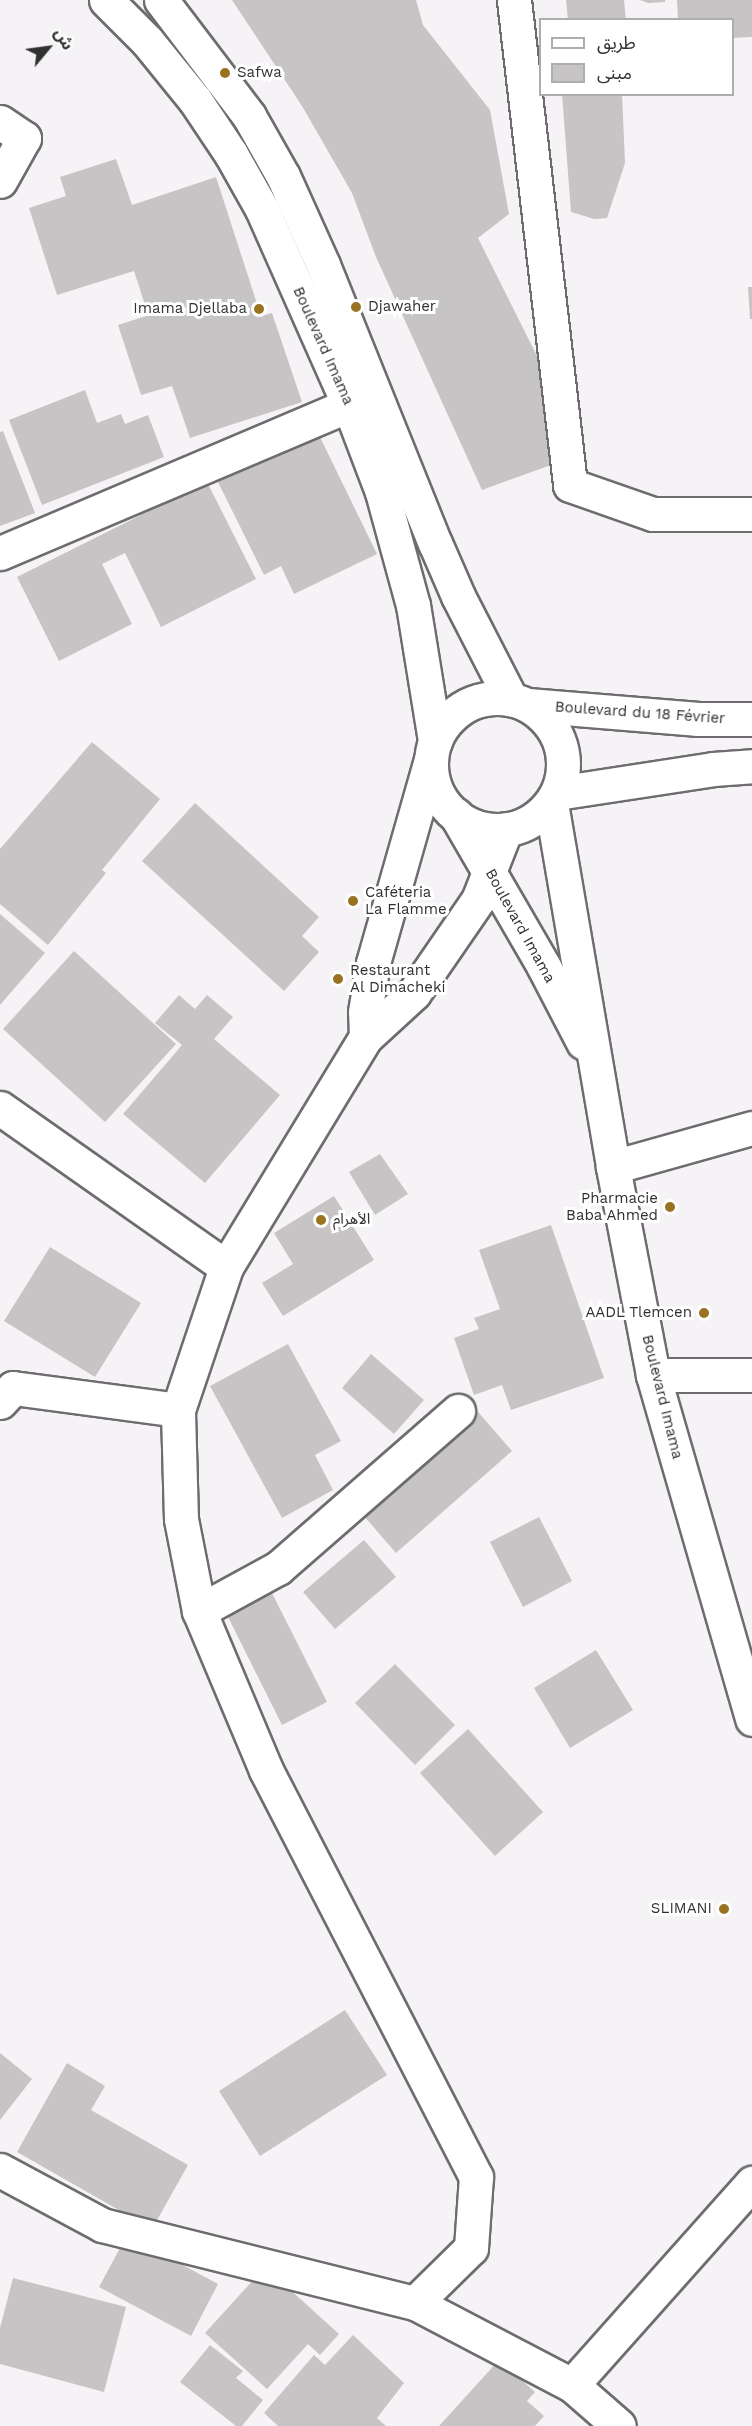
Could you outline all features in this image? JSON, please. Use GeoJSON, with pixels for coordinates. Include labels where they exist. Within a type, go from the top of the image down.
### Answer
{"type":"FeatureCollection","features":[{"type":"Feature","properties":{"kind":"street","name":"Boulevard Imama"},"geometry":{"type":"LineString","coordinates":[[161,0],[249,116],[283,176],[323,265],[458,596],[520,702]]}},
{"type":"Feature","properties":{"kind":"street"},"geometry":{"type":"LineString","coordinates":[[514,0],[570,485],[653,514],[752,514]]}},
{"type":"Feature","properties":{"kind":"street","name":"Boulevard Imama"},"geometry":{"type":"LineString","coordinates":[[109,1],[147,41],[195,100],[231,154],[262,208],[349,405],[382,492],[405,566],[422,649],[433,751]]}},
{"type":"Feature","properties":{"kind":"street"},"geometry":{"type":"LineString","coordinates":[[0,122],[24,138],[0,181]]}},
{"type":"Feature","properties":{"kind":"street"},"geometry":{"type":"LineString","coordinates":[[0,553],[349,405]]}},
{"type":"Feature","properties":{"kind":"street"},"geometry":{"type":"LineString","coordinates":[[366,1037],[365,1012],[373,963],[433,751],[444,724],[466,706],[492,697],[520,702],[542,714],[560,743],[562,777],[554,798],[538,816],[523,825],[506,829],[488,829],[471,824],[456,815],[442,800],[434,781],[433,751]]}},
{"type":"Feature","properties":{"kind":"street","name":"Boulevard du 18 Février"},"geometry":{"type":"LineString","coordinates":[[520,702],[698,719],[752,719]]}},
{"type":"Feature","properties":{"kind":"street"},"geometry":{"type":"LineString","coordinates":[[554,798],[713,769],[752,766]]}},
{"type":"Feature","properties":{"kind":"street","name":"Boulevard Imama"},"geometry":{"type":"LineString","coordinates":[[554,798],[613,1167],[653,1375],[752,1719]]}},
{"type":"Feature","properties":{"kind":"street","name":"Boulevard Imama"},"geometry":{"type":"LineString","coordinates":[[456,815],[490,871],[598,1070]]}},
{"type":"Feature","properties":{"kind":"street"},"geometry":{"type":"LineString","coordinates":[[416,2303],[471,2248],[476,2177],[266,1770],[199,1611],[181,1519],[178,1410],[226,1267],[366,1037],[414,993],[478,900],[506,829]]}},
{"type":"Feature","properties":{"kind":"street"},"geometry":{"type":"LineString","coordinates":[[0,1108],[226,1267]]}},
{"type":"Feature","properties":{"kind":"street"},"geometry":{"type":"LineString","coordinates":[[613,1167],[752,1128]]}},
{"type":"Feature","properties":{"kind":"street"},"geometry":{"type":"LineString","coordinates":[[653,1375],[752,1376]]}},
{"type":"Feature","properties":{"kind":"street"},"geometry":{"type":"LineString","coordinates":[[4,1390],[178,1410]]}},
{"type":"Feature","properties":{"kind":"street"},"geometry":{"type":"LineString","coordinates":[[199,1611],[278,1568],[458,1411]]}},
{"type":"Feature","properties":{"kind":"street"},"geometry":{"type":"LineString","coordinates":[[0,2170],[102,2225],[416,2303],[572,2385],[619,2426]]}},
{"type":"Feature","properties":{"kind":"street"},"geometry":{"type":"LineString","coordinates":[[572,2385],[752,2183]]}},
{"type":"Feature","properties":{"kind":"building"},"geometry":{"type":"Polygon","coordinates":[[[232,0],[416,0],[423,25],[490,110],[509,214],[478,238],[537,356],[551,465],[482,490],[376,257],[352,193],[302,106],[232,0]]]}},
{"type":"Feature","properties":{"kind":"building"},"geometry":{"type":"Polygon","coordinates":[[[566,0],[624,0],[626,18],[568,18],[566,0]]]}},
{"type":"Feature","properties":{"kind":"building"},"geometry":{"type":"Polygon","coordinates":[[[640,0],[665,0],[665,2],[648,3],[640,0]]]}},
{"type":"Feature","properties":{"kind":"building"},"geometry":{"type":"Polygon","coordinates":[[[677,0],[752,0],[752,37],[734,38],[734,18],[678,18],[677,0]]]}},
{"type":"Feature","properties":{"kind":"building"},"geometry":{"type":"Polygon","coordinates":[[[562,96],[622,96],[625,163],[607,218],[594,219],[571,212],[562,96]]]}},
{"type":"Feature","properties":{"kind":"building"},"geometry":{"type":"Polygon","coordinates":[[[116,159],[132,205],[216,177],[261,316],[272,313],[302,402],[190,438],[172,386],[141,395],[118,325],[159,312],[157,308],[147,311],[134,271],[57,295],[29,208],[66,196],[60,177],[116,159]]]}},
{"type":"Feature","properties":{"kind":"building"},"geometry":{"type":"Polygon","coordinates":[[[748,287],[752,287],[752,319],[750,319],[748,287]]]}},
{"type":"Feature","properties":{"kind":"building"},"geometry":{"type":"Polygon","coordinates":[[[85,390],[97,423],[121,414],[125,424],[148,415],[164,457],[42,505],[9,420],[85,390]]]}},
{"type":"Feature","properties":{"kind":"building"},"geometry":{"type":"Polygon","coordinates":[[[3,431],[35,513],[0,526],[0,432],[3,431]]]}},
{"type":"Feature","properties":{"kind":"building"},"geometry":{"type":"Polygon","coordinates":[[[317,431],[377,554],[294,594],[281,566],[264,575],[217,480],[317,431]]]}},
{"type":"Feature","properties":{"kind":"building"},"geometry":{"type":"Polygon","coordinates":[[[207,482],[256,579],[161,627],[125,553],[102,564],[132,624],[59,661],[17,577],[207,482]]]}},
{"type":"Feature","properties":{"kind":"building"},"geometry":{"type":"Polygon","coordinates":[[[92,742],[160,799],[102,870],[106,873],[48,945],[0,904],[0,849],[92,742]]]}},
{"type":"Feature","properties":{"kind":"building"},"geometry":{"type":"Polygon","coordinates":[[[195,803],[319,917],[302,936],[319,952],[284,991],[142,861],[195,803]]]}},
{"type":"Feature","properties":{"kind":"building"},"geometry":{"type":"Polygon","coordinates":[[[0,914],[45,953],[0,1005],[0,914]]]}},
{"type":"Feature","properties":{"kind":"building"},"geometry":{"type":"Polygon","coordinates":[[[74,951],[176,1044],[105,1122],[3,1029],[74,951]]]}},
{"type":"Feature","properties":{"kind":"building"},"geometry":{"type":"Polygon","coordinates":[[[179,995],[195,1009],[207,995],[233,1017],[214,1039],[280,1095],[205,1183],[123,1114],[182,1045],[155,1023],[179,995]]]}},
{"type":"Feature","properties":{"kind":"building"},"geometry":{"type":"Polygon","coordinates":[[[380,1154],[408,1194],[375,1215],[349,1172],[380,1154]]]}},
{"type":"Feature","properties":{"kind":"building"},"geometry":{"type":"Polygon","coordinates":[[[334,1196],[374,1260],[283,1316],[262,1283],[293,1264],[274,1233],[334,1196]]]}},
{"type":"Feature","properties":{"kind":"building"},"geometry":{"type":"Polygon","coordinates":[[[551,1225],[604,1378],[511,1410],[502,1385],[474,1395],[454,1338],[479,1329],[474,1318],[500,1309],[479,1250],[551,1225]]]}},
{"type":"Feature","properties":{"kind":"building"},"geometry":{"type":"Polygon","coordinates":[[[50,1247],[141,1303],[95,1377],[4,1321],[50,1247]]]}},
{"type":"Feature","properties":{"kind":"building"},"geometry":{"type":"Polygon","coordinates":[[[288,1344],[341,1441],[315,1455],[333,1490],[282,1518],[210,1386],[288,1344]]]}},
{"type":"Feature","properties":{"kind":"building"},"geometry":{"type":"Polygon","coordinates":[[[371,1354],[424,1400],[394,1434],[342,1388],[371,1354]]]}},
{"type":"Feature","properties":{"kind":"building"},"geometry":{"type":"Polygon","coordinates":[[[473,1406],[512,1451],[396,1553],[357,1508],[473,1406]]]}},
{"type":"Feature","properties":{"kind":"building"},"geometry":{"type":"Polygon","coordinates":[[[539,1517],[572,1581],[523,1607],[490,1542],[539,1517]]]}},
{"type":"Feature","properties":{"kind":"building"},"geometry":{"type":"Polygon","coordinates":[[[364,1540],[396,1577],[335,1629],[303,1592],[364,1540]]]}},
{"type":"Feature","properties":{"kind":"building"},"geometry":{"type":"Polygon","coordinates":[[[271,1591],[327,1702],[282,1725],[226,1613],[271,1591]]]}},
{"type":"Feature","properties":{"kind":"building"},"geometry":{"type":"Polygon","coordinates":[[[596,1650],[633,1710],[570,1748],[534,1688],[596,1650]]]}},
{"type":"Feature","properties":{"kind":"building"},"geometry":{"type":"Polygon","coordinates":[[[395,1664],[455,1725],[415,1765],[355,1703],[395,1664]]]}},
{"type":"Feature","properties":{"kind":"building"},"geometry":{"type":"Polygon","coordinates":[[[468,1729],[543,1812],[495,1856],[420,1773],[468,1729]]]}},
{"type":"Feature","properties":{"kind":"building"},"geometry":{"type":"Polygon","coordinates":[[[345,2010],[387,2075],[260,2156],[219,2091],[345,2010]]]}},
{"type":"Feature","properties":{"kind":"building"},"geometry":{"type":"Polygon","coordinates":[[[0,2053],[32,2079],[0,2120],[0,2053]]]}},
{"type":"Feature","properties":{"kind":"building"},"geometry":{"type":"Polygon","coordinates":[[[67,2063],[105,2086],[91,2110],[188,2165],[152,2229],[17,2152],[67,2063]]]}},
{"type":"Feature","properties":{"kind":"building"},"geometry":{"type":"Polygon","coordinates":[[[127,2235],[218,2284],[191,2336],[99,2287],[127,2235]]]}},
{"type":"Feature","properties":{"kind":"building"},"geometry":{"type":"Polygon","coordinates":[[[265,2267],[339,2334],[320,2355],[308,2344],[267,2389],[205,2333],[265,2267]]]}},
{"type":"Feature","properties":{"kind":"building"},"geometry":{"type":"Polygon","coordinates":[[[13,2278],[126,2307],[104,2392],[0,2364],[0,2328],[13,2278]]]}},
{"type":"Feature","properties":{"kind":"building"},"geometry":{"type":"Polygon","coordinates":[[[353,2335],[404,2383],[377,2418],[386,2426],[278,2426],[264,2413],[314,2355],[325,2365],[353,2335]]]}},
{"type":"Feature","properties":{"kind":"building"},"geometry":{"type":"Polygon","coordinates":[[[210,2345],[243,2371],[236,2378],[263,2400],[242,2426],[236,2426],[180,2382],[210,2345]]]}},
{"type":"Feature","properties":{"kind":"building"},"geometry":{"type":"Polygon","coordinates":[[[499,2360],[535,2392],[527,2401],[544,2416],[535,2426],[439,2426],[499,2360]]]}},
{"type":"Feature","properties":{"kind":"place","name":"Safwa"},"geometry":{"type":"Point","coordinates":[225,73]}},
{"type":"Feature","properties":{"kind":"place","name":"Djawaher"},"geometry":{"type":"Point","coordinates":[356,307]}},
{"type":"Feature","properties":{"kind":"place","name":"Imama Djellaba"},"geometry":{"type":"Point","coordinates":[259,309]}},
{"type":"Feature","properties":{"kind":"place","name":"Caféteria La Flamme"},"geometry":{"type":"Point","coordinates":[353,901]}},
{"type":"Feature","properties":{"kind":"place","name":"Restaurant Al Dimacheki"},"geometry":{"type":"Point","coordinates":[338,979]}},
{"type":"Feature","properties":{"kind":"place","name":"Pharmacie Baba Ahmed"},"geometry":{"type":"Point","coordinates":[670,1207]}},
{"type":"Feature","properties":{"kind":"place","name":"الأهرام"},"geometry":{"type":"Point","coordinates":[321,1220]}},
{"type":"Feature","properties":{"kind":"place","name":"AADL Tlemcen"},"geometry":{"type":"Point","coordinates":[704,1313]}},
{"type":"Feature","properties":{"kind":"place","name":"SLIMANI"},"geometry":{"type":"Point","coordinates":[724,1909]}}]}
